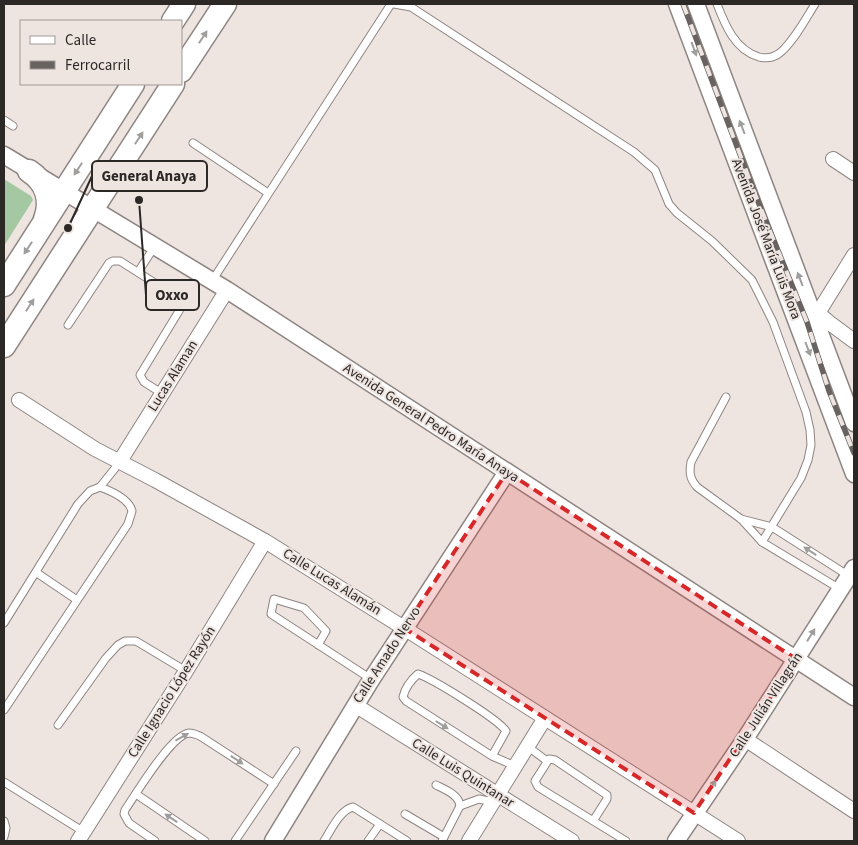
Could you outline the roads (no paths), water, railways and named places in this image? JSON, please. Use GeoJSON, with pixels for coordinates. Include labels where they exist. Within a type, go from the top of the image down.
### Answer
{"type":"FeatureCollection","features":[{"type":"Feature","properties":{"kind":"highway"},"geometry":{"type":"LineString","coordinates":[[174,20],[184,4]]}},
{"type":"Feature","properties":{"kind":"highway"},"geometry":{"type":"LineString","coordinates":[[182,69],[225,4]]}},
{"type":"Feature","properties":{"kind":"highway"},"geometry":{"type":"LineString","coordinates":[[4,285],[132,85]]}},
{"type":"Feature","properties":{"kind":"highway"},"geometry":{"type":"LineString","coordinates":[[4,346],[172,85]]}},
{"type":"Feature","properties":{"kind":"highway"},"geometry":{"type":"LineString","coordinates":[[29,170],[39,178],[48,195],[47,214],[41,228]]}},
{"type":"Feature","properties":{"kind":"street","name":"Avenida José María Luis Mora"},"geometry":{"type":"LineString","coordinates":[[677,4],[854,474]]}},
{"type":"Feature","properties":{"kind":"street","name":"Avenida José María Luis Mora"},"geometry":{"type":"LineString","coordinates":[[696,4],[816,315],[854,423]]}},
{"type":"Feature","properties":{"kind":"street","name":"Avenida General Pedro María Anaya"},"geometry":{"type":"LineString","coordinates":[[4,155],[227,290],[854,697]]}},
{"type":"Feature","properties":{"kind":"street"},"geometry":{"type":"LineString","coordinates":[[833,160],[854,173]]}},
{"type":"Feature","properties":{"kind":"street"},"geometry":{"type":"LineString","coordinates":[[799,324],[816,315],[854,255]]}},
{"type":"Feature","properties":{"kind":"street","name":"Lucas Alaman"},"geometry":{"type":"LineString","coordinates":[[120,461],[227,290]]}},
{"type":"Feature","properties":{"kind":"street"},"geometry":{"type":"LineString","coordinates":[[816,315],[854,341]]}},
{"type":"Feature","properties":{"kind":"street","name":"Calle Lucas Alamán"},"geometry":{"type":"LineString","coordinates":[[19,400],[71,434],[265,541],[738,841]]}},
{"type":"Feature","properties":{"kind":"street","name":"Calle Amado Nervo"},"geometry":{"type":"LineString","coordinates":[[278,840],[355,705],[507,472]]}},
{"type":"Feature","properties":{"kind":"street","name":"Calle Ignacio López Rayón"},"geometry":{"type":"LineString","coordinates":[[81,837],[186,671],[265,541]]}},
{"type":"Feature","properties":{"kind":"street","name":"Calle Julián Villagrán"},"geometry":{"type":"LineString","coordinates":[[676,841],[745,739],[848,578]]}},
{"type":"Feature","properties":{"kind":"street","name":"Calle Luis Quintanar"},"geometry":{"type":"LineString","coordinates":[[355,705],[496,799],[572,841]]}},
{"type":"Feature","properties":{"kind":"street"},"geometry":{"type":"LineString","coordinates":[[469,841],[544,718]]}},
{"type":"Feature","properties":{"kind":"street"},"geometry":{"type":"LineString","coordinates":[[745,739],[854,811]]}},
{"type":"Feature","properties":{"kind":"lane"},"geometry":{"type":"LineString","coordinates":[[212,281],[393,4],[410,6],[634,152],[655,170],[669,204],[677,213],[718,246],[752,280],[773,322],[806,412],[811,445],[801,478],[762,542]]}},
{"type":"Feature","properties":{"kind":"lane"},"geometry":{"type":"LineString","coordinates":[[717,4],[729,30],[742,48],[752,55],[763,58],[772,57],[780,53],[815,4]]}},
{"type":"Feature","properties":{"kind":"lane"},"geometry":{"type":"LineString","coordinates":[[4,120],[13,126]]}},
{"type":"Feature","properties":{"kind":"lane"},"geometry":{"type":"LineString","coordinates":[[193,143],[268,193]]}},
{"type":"Feature","properties":{"kind":"lane"},"geometry":{"type":"LineString","coordinates":[[138,272],[155,246]]}},
{"type":"Feature","properties":{"kind":"lane"},"geometry":{"type":"LineString","coordinates":[[68,325],[110,262],[120,261],[174,294],[182,301],[179,312],[140,375],[144,382],[162,394]]}},
{"type":"Feature","properties":{"kind":"lane"},"geometry":{"type":"LineString","coordinates":[[726,397],[691,462],[689,472],[692,481],[697,487],[741,518],[762,542],[848,578]]}},
{"type":"Feature","properties":{"kind":"lane"},"geometry":{"type":"LineString","coordinates":[[4,623],[78,504],[90,491],[100,487],[120,461]]}},
{"type":"Feature","properties":{"kind":"lane"},"geometry":{"type":"LineString","coordinates":[[4,710],[132,517],[131,508],[128,503],[100,487]]}},
{"type":"Feature","properties":{"kind":"lane"},"geometry":{"type":"LineString","coordinates":[[741,518],[772,527],[848,578]]}},
{"type":"Feature","properties":{"kind":"lane"},"geometry":{"type":"LineString","coordinates":[[36,573],[76,600]]}},
{"type":"Feature","properties":{"kind":"lane"},"geometry":{"type":"LineString","coordinates":[[318,645],[326,630],[304,608],[274,599],[271,614],[371,680]]}},
{"type":"Feature","properties":{"kind":"lane"},"geometry":{"type":"LineString","coordinates":[[58,725],[106,658],[118,645],[125,641],[136,641],[186,671]]}},
{"type":"Feature","properties":{"kind":"lane"},"geometry":{"type":"LineString","coordinates":[[492,756],[506,731],[504,727],[492,717],[430,679],[418,674],[415,676],[402,697],[492,756],[515,766]]}},
{"type":"Feature","properties":{"kind":"lane"},"geometry":{"type":"LineString","coordinates":[[155,841],[129,823],[124,814],[168,749],[184,735],[189,733],[195,734],[274,784]]}},
{"type":"Feature","properties":{"kind":"lane"},"geometry":{"type":"LineString","coordinates":[[527,746],[547,761]]}},
{"type":"Feature","properties":{"kind":"lane"},"geometry":{"type":"LineString","coordinates":[[236,841],[296,751]]}},
{"type":"Feature","properties":{"kind":"lane"},"geometry":{"type":"LineString","coordinates":[[593,821],[607,795],[551,758],[547,761],[535,784],[593,821],[626,841]]}},
{"type":"Feature","properties":{"kind":"lane"},"geometry":{"type":"LineString","coordinates":[[4,782],[81,837]]}},
{"type":"Feature","properties":{"kind":"lane"},"geometry":{"type":"LineString","coordinates":[[405,814],[443,839],[460,806],[460,802],[454,795],[436,784]]}},
{"type":"Feature","properties":{"kind":"lane"},"geometry":{"type":"LineString","coordinates":[[136,794],[205,841]]}},
{"type":"Feature","properties":{"kind":"lane"},"geometry":{"type":"LineString","coordinates":[[460,806],[479,800],[496,799]]}},
{"type":"Feature","properties":{"kind":"lane"},"geometry":{"type":"LineString","coordinates":[[324,841],[340,817],[348,808],[353,807],[358,808],[407,841]]}},
{"type":"Feature","properties":{"kind":"lane"},"geometry":{"type":"LineString","coordinates":[[4,821],[6,828],[4,837]]}},
{"type":"Feature","properties":{"kind":"lane"},"geometry":{"type":"LineString","coordinates":[[368,841],[380,824]]}},
{"type":"Feature","properties":{"kind":"railway"},"geometry":{"type":"LineString","coordinates":[[683,4],[755,194],[807,322],[829,391],[854,453]]}},
{"type":"Feature","properties":{"kind":"place","name":"Oxxo"},"geometry":{"type":"Point","coordinates":[139,200]}},
{"type":"Feature","properties":{"kind":"place","name":"General Anaya"},"geometry":{"type":"Point","coordinates":[68,228]}}]}
